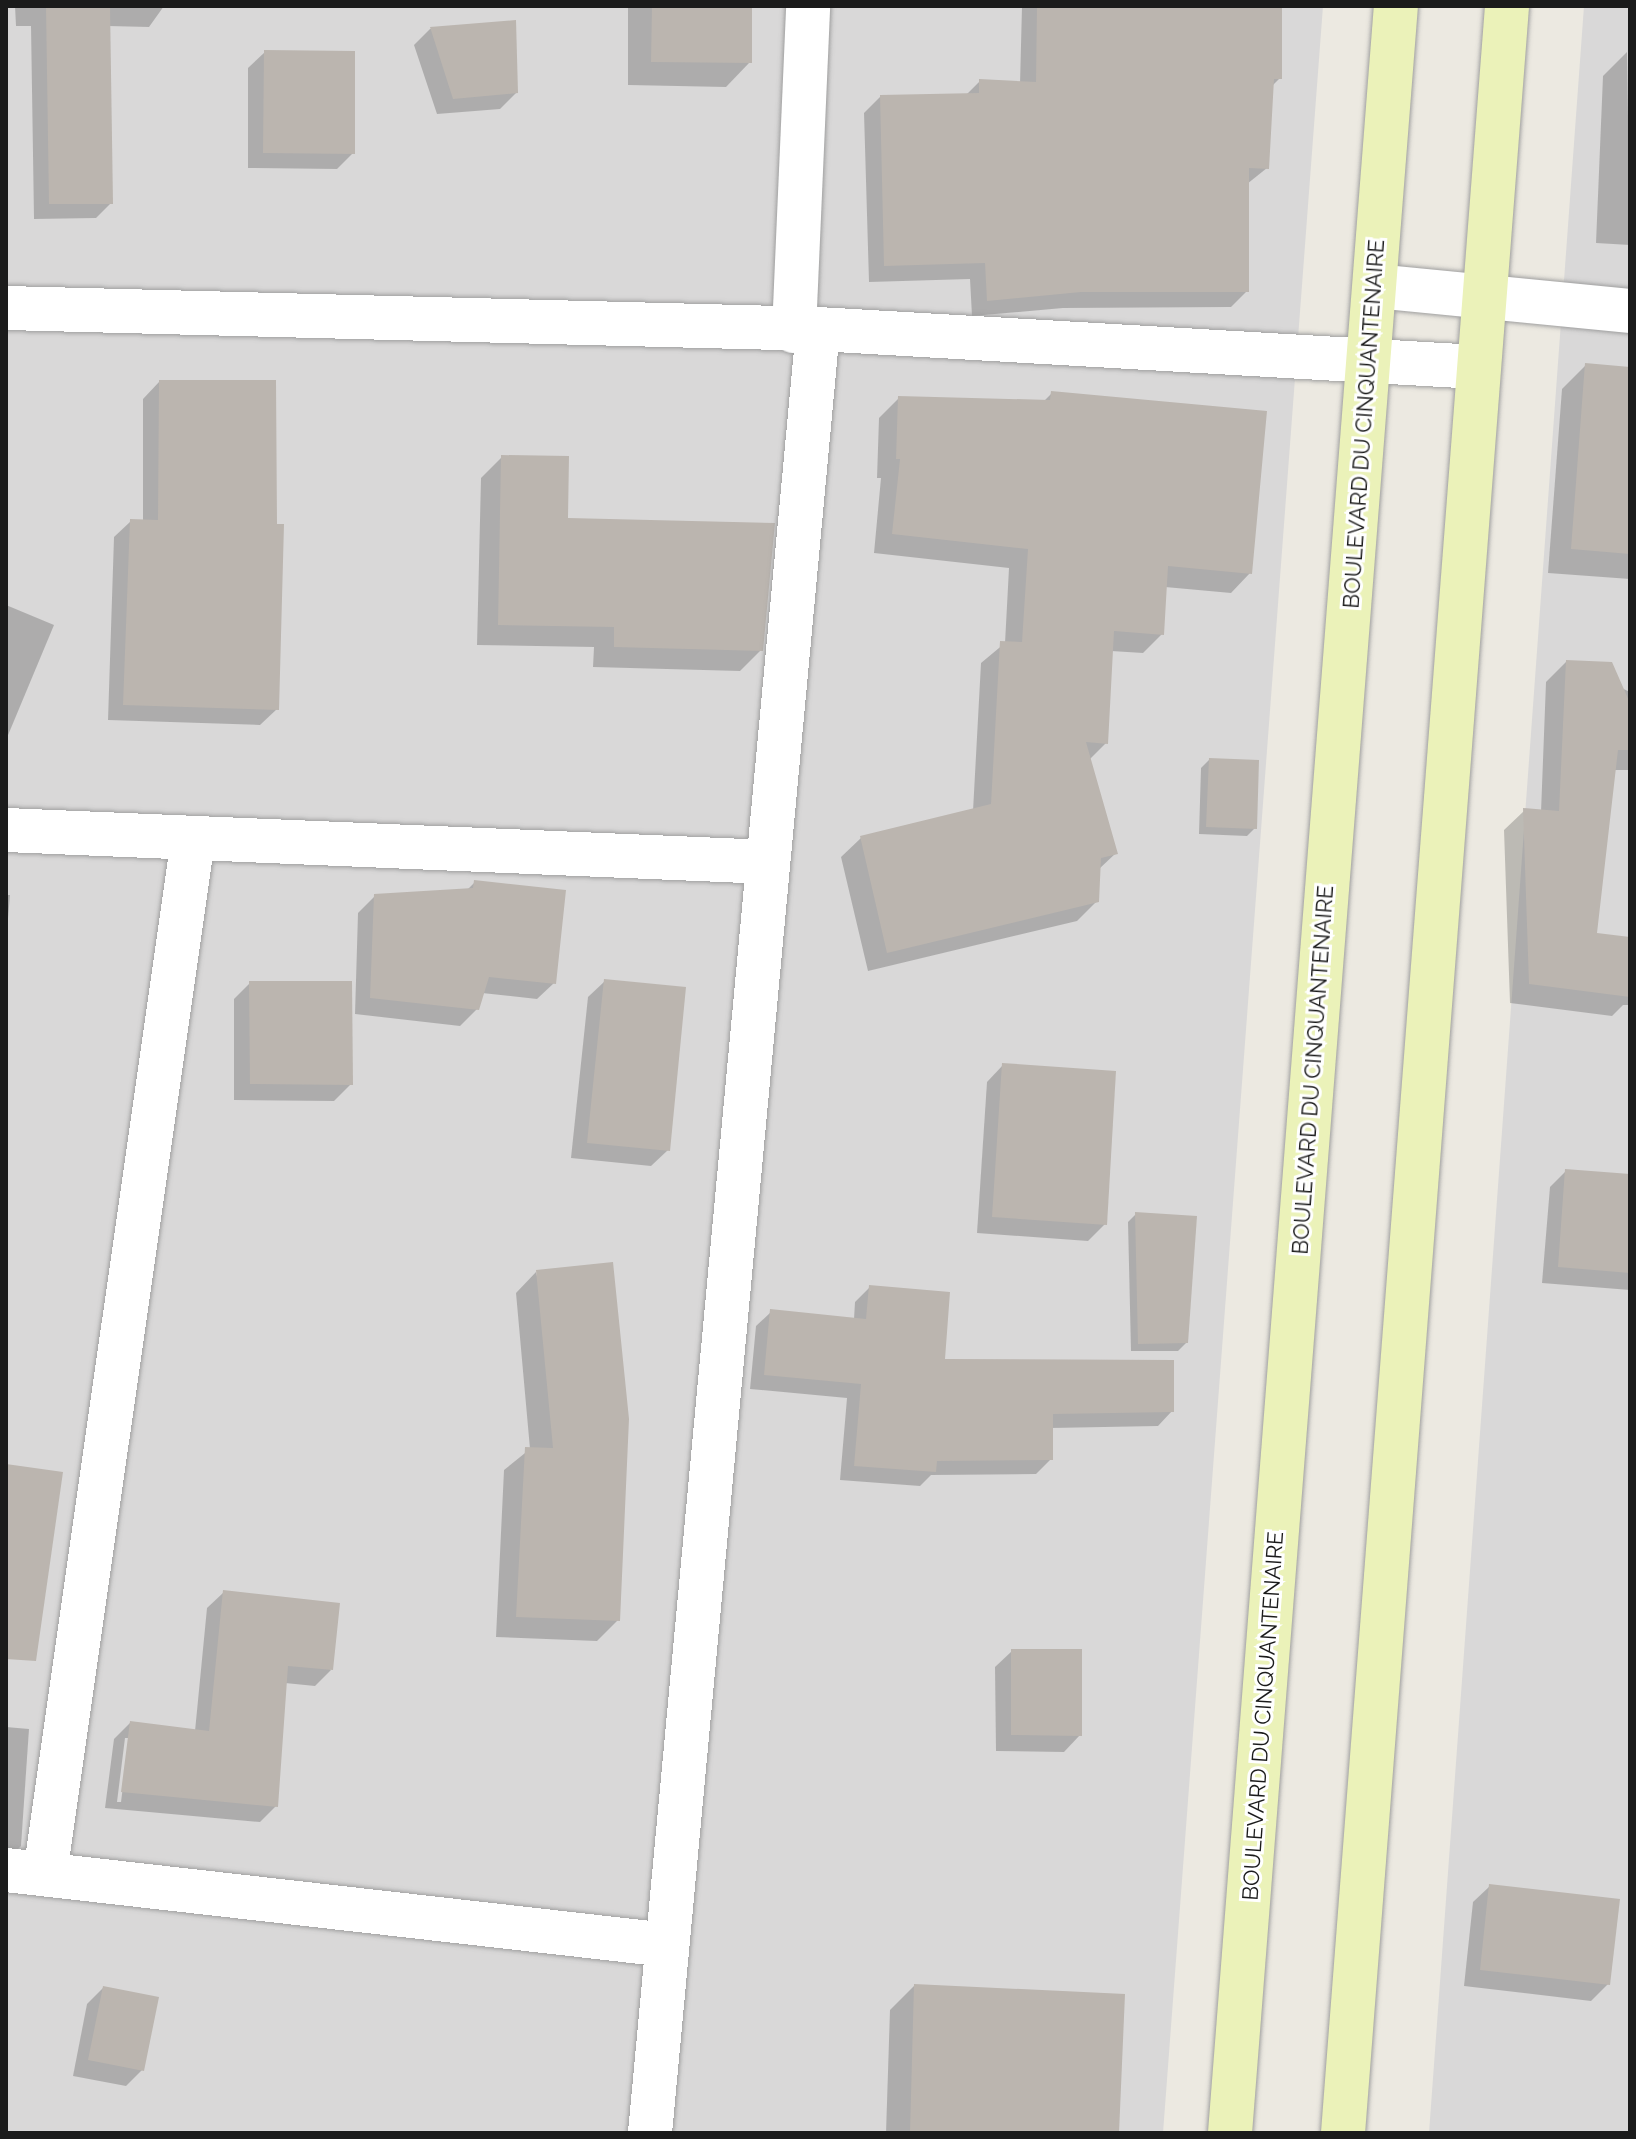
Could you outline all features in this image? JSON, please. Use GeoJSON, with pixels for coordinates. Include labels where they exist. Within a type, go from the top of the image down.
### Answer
{"type":"FeatureCollection","features":[{"type":"Feature","properties":{"kind":"main road","name":"BOULEVARD DU CINQUANTENAIRE"},"geometry":{"type":"LineString","coordinates":[[1230,2133],[1396,6]]}},
{"type":"Feature","properties":{"kind":"main road"},"geometry":{"type":"LineString","coordinates":[[1343,2133],[1507,6]]}},
{"type":"Feature","properties":{"kind":"street"},"geometry":{"type":"LineString","coordinates":[[650,2133],[768,862],[806,330],[808,6]]}},
{"type":"Feature","properties":{"kind":"street"},"geometry":{"type":"LineString","coordinates":[[1375,286],[1485,301],[1630,311]]}},
{"type":"Feature","properties":{"kind":"street"},"geometry":{"type":"LineString","coordinates":[[6,308],[806,330],[1478,367]]}},
{"type":"Feature","properties":{"kind":"street"},"geometry":{"type":"LineString","coordinates":[[6,830],[768,862]]}},
{"type":"Feature","properties":{"kind":"street"},"geometry":{"type":"LineString","coordinates":[[193,839],[26,1872],[667,1945]]}},
{"type":"Feature","properties":{"kind":"shaded area"},"geometry":{"type":"Polygon","coordinates":[[[6,6],[1323,6],[1163,2133],[6,2133],[6,6]]]}},
{"type":"Feature","properties":{"kind":"shaded area"},"geometry":{"type":"Polygon","coordinates":[[[1584,6],[1630,6],[1630,2133],[1429,2133],[1584,6]]]}},
{"type":"Feature","properties":{"kind":"building"},"geometry":{"type":"Polygon","coordinates":[[[46,6],[110,6],[113,204],[49,204],[46,6]]]}},
{"type":"Feature","properties":{"kind":"building"},"geometry":{"type":"Polygon","coordinates":[[[652,6],[752,6],[752,63],[651,62],[652,6]]]}},
{"type":"Feature","properties":{"kind":"building"},"geometry":{"type":"Polygon","coordinates":[[[1037,6],[1282,6],[1282,79],[1274,79],[1269,169],[1249,168],[1249,292],[1081,292],[987,301],[985,263],[884,266],[880,95],[979,93],[979,79],[1036,82],[1037,6]]]}},
{"type":"Feature","properties":{"kind":"building"},"geometry":{"type":"Polygon","coordinates":[[[516,20],[518,93],[453,99],[430,27],[516,20]]]}},
{"type":"Feature","properties":{"kind":"building"},"geometry":{"type":"Polygon","coordinates":[[[264,50],[355,51],[355,154],[263,153],[264,50]]]}},
{"type":"Feature","properties":{"kind":"building"},"geometry":{"type":"Polygon","coordinates":[[[1585,363],[1630,367],[1630,554],[1571,549],[1585,363]]]}},
{"type":"Feature","properties":{"kind":"building"},"geometry":{"type":"Polygon","coordinates":[[[159,380],[276,380],[277,524],[284,524],[279,710],[123,705],[130,519],[158,520],[159,380]]]}},
{"type":"Feature","properties":{"kind":"building"},"geometry":{"type":"Polygon","coordinates":[[[1051,391],[1267,411],[1252,574],[1168,566],[1164,635],[1114,631],[1108,744],[1086,742],[1118,854],[1101,858],[1099,902],[887,953],[860,836],[991,804],[1000,641],[1022,642],[1028,549],[892,534],[900,459],[896,459],[898,396],[1050,400],[1051,391]]]}},
{"type":"Feature","properties":{"kind":"building"},"geometry":{"type":"Polygon","coordinates":[[[501,455],[569,456],[568,518],[775,523],[763,651],[614,647],[614,627],[498,625],[501,455]]]}},
{"type":"Feature","properties":{"kind":"building"},"geometry":{"type":"Polygon","coordinates":[[[1566,660],[1612,662],[1630,703],[1630,750],[1618,750],[1597,933],[1630,937],[1630,997],[1529,984],[1523,808],[1559,811],[1566,660]]]}},
{"type":"Feature","properties":{"kind":"building"},"geometry":{"type":"Polygon","coordinates":[[[1209,758],[1259,760],[1257,829],[1206,827],[1209,758]]]}},
{"type":"Feature","properties":{"kind":"building"},"geometry":{"type":"Polygon","coordinates":[[[474,880],[566,890],[556,984],[489,977],[479,1010],[370,998],[374,894],[473,888],[474,880]]]}},
{"type":"Feature","properties":{"kind":"building"},"geometry":{"type":"Polygon","coordinates":[[[604,979],[686,987],[670,1151],[587,1143],[604,979]]]}},
{"type":"Feature","properties":{"kind":"building"},"geometry":{"type":"Polygon","coordinates":[[[249,981],[352,981],[353,1085],[250,1084],[249,981]]]}},
{"type":"Feature","properties":{"kind":"building"},"geometry":{"type":"Polygon","coordinates":[[[1002,1063],[1116,1071],[1107,1225],[992,1217],[1002,1063]]]}},
{"type":"Feature","properties":{"kind":"building"},"geometry":{"type":"Polygon","coordinates":[[[1565,1169],[1630,1174],[1630,1273],[1558,1267],[1565,1169]]]}},
{"type":"Feature","properties":{"kind":"building"},"geometry":{"type":"Polygon","coordinates":[[[1135,1212],[1197,1216],[1188,1343],[1138,1344],[1135,1212]]]}},
{"type":"Feature","properties":{"kind":"building"},"geometry":{"type":"Polygon","coordinates":[[[613,1262],[629,1419],[620,1621],[516,1617],[525,1447],[553,1448],[536,1270],[613,1262]]]}},
{"type":"Feature","properties":{"kind":"building"},"geometry":{"type":"Polygon","coordinates":[[[869,1285],[950,1292],[945,1359],[1174,1360],[1174,1412],[1053,1414],[1053,1460],[937,1461],[936,1472],[854,1466],[861,1384],[764,1375],[770,1309],[866,1319],[869,1285]]]}},
{"type":"Feature","properties":{"kind":"building"},"geometry":{"type":"Polygon","coordinates":[[[6,1464],[63,1472],[36,1661],[6,1659],[6,1464]]]}},
{"type":"Feature","properties":{"kind":"building"},"geometry":{"type":"Polygon","coordinates":[[[223,1590],[340,1603],[333,1670],[288,1666],[278,1807],[121,1792],[130,1721],[209,1731],[223,1590]]]}},
{"type":"Feature","properties":{"kind":"building"},"geometry":{"type":"Polygon","coordinates":[[[1011,1649],[1082,1649],[1082,1736],[1011,1735],[1011,1649]]]}},
{"type":"Feature","properties":{"kind":"building"},"geometry":{"type":"Polygon","coordinates":[[[1489,1884],[1620,1899],[1610,1985],[1480,1970],[1489,1884]]]}},
{"type":"Feature","properties":{"kind":"building"},"geometry":{"type":"Polygon","coordinates":[[[914,1984],[1125,1994],[1119,2133],[910,2133],[914,1984]]]}},
{"type":"Feature","properties":{"kind":"building"},"geometry":{"type":"Polygon","coordinates":[[[103,1986],[159,1997],[144,2071],[88,2060],[103,1986]]]}}]}
